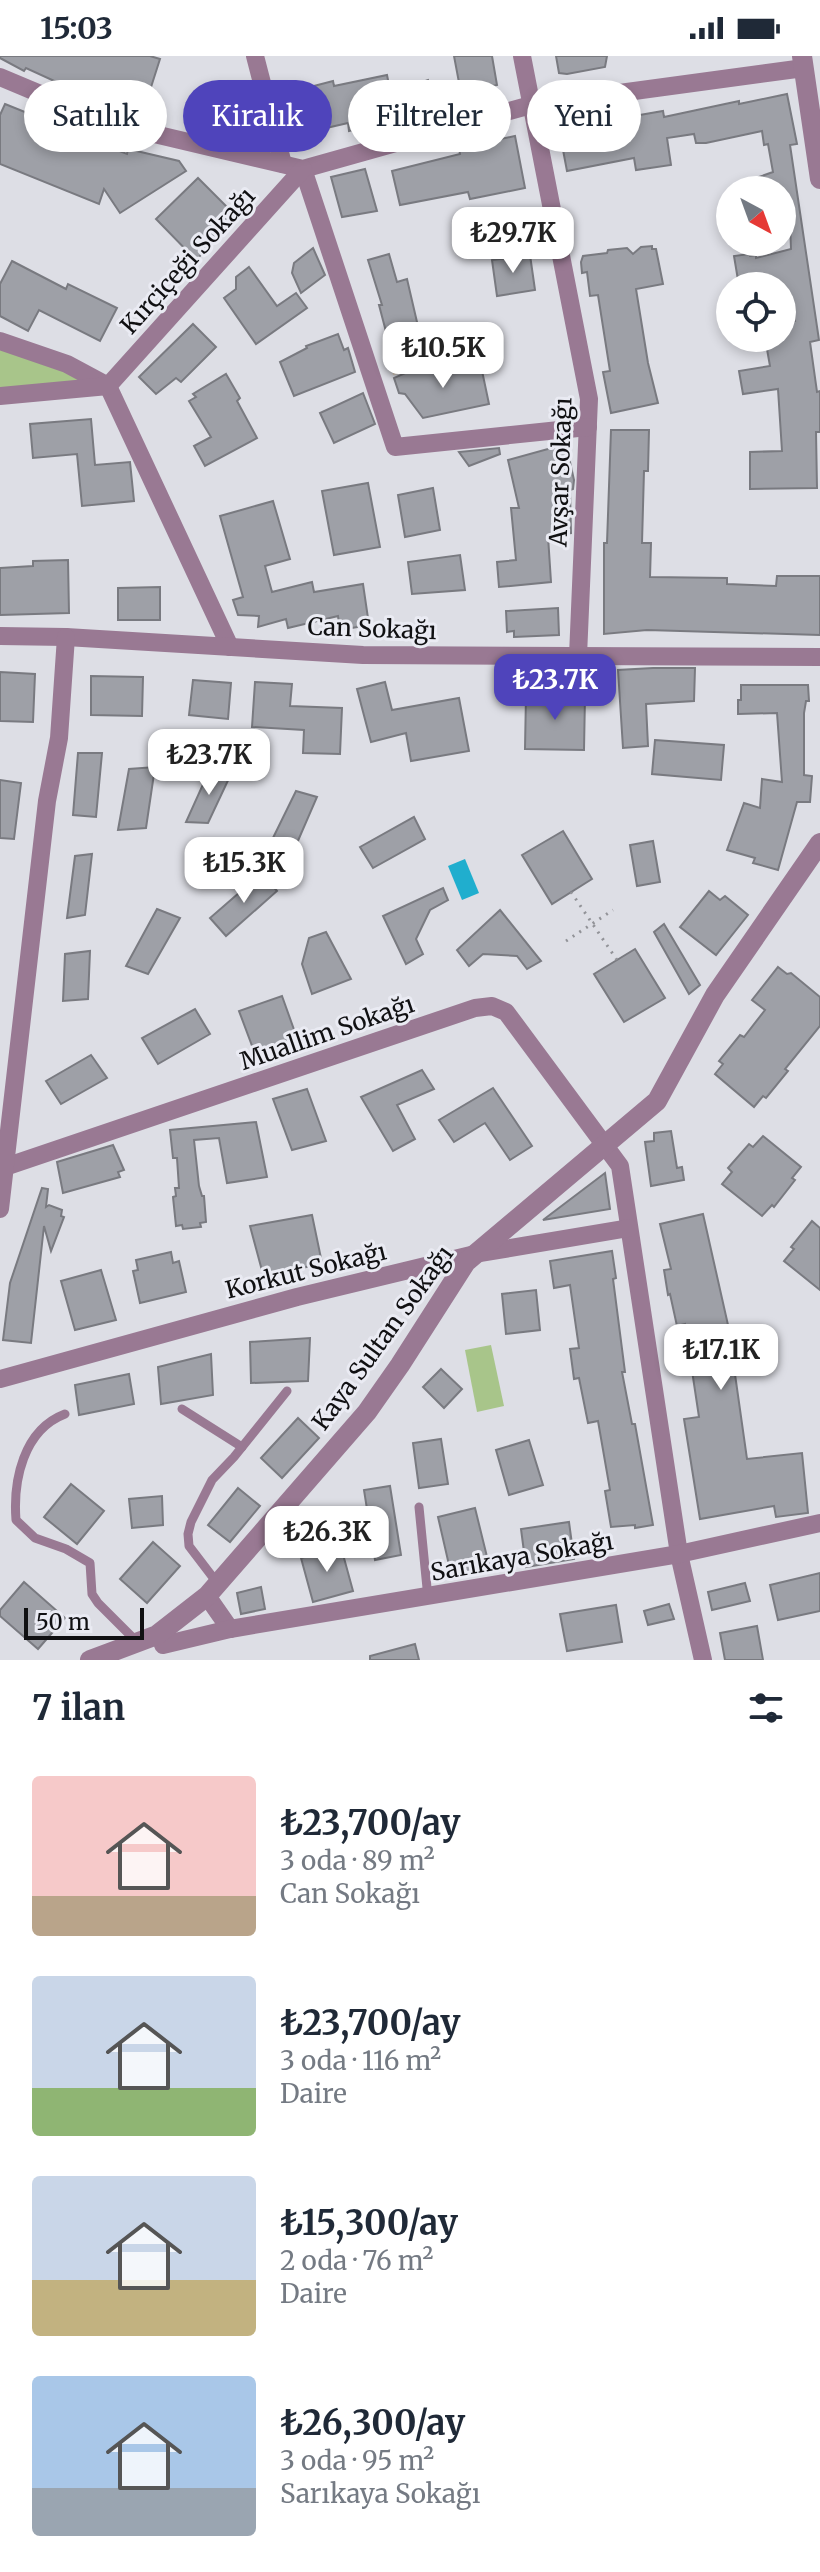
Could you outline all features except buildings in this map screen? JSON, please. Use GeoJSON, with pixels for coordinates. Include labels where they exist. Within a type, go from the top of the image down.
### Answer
{"type":"FeatureCollection","features":[{"type":"Feature","properties":{"kind":"street"},"geometry":{"type":"LineString","coordinates":[[255,56],[283,164]]}},
{"type":"Feature","properties":{"kind":"street","name":"Avşar Sokağı"},"geometry":{"type":"LineString","coordinates":[[522,56],[527,83]]}},
{"type":"Feature","properties":{"kind":"street"},"geometry":{"type":"LineString","coordinates":[[641,88],[803,62],[820,179]]}},
{"type":"Feature","properties":{"kind":"street"},"geometry":{"type":"LineString","coordinates":[[0,77],[112,124],[303,169],[527,106]]}},
{"type":"Feature","properties":{"kind":"street","name":"Avşar Sokağı"},"geometry":{"type":"LineString","coordinates":[[540,152],[589,399],[578,656]]}},
{"type":"Feature","properties":{"kind":"street"},"geometry":{"type":"LineString","coordinates":[[303,169],[395,447],[588,427]]}},
{"type":"Feature","properties":{"kind":"street","name":"Kırçiçeği Sokağı"},"geometry":{"type":"LineString","coordinates":[[108,386],[303,169]]}},
{"type":"Feature","properties":{"kind":"street"},"geometry":{"type":"LineString","coordinates":[[0,341],[67,364],[108,386],[230,647]]}},
{"type":"Feature","properties":{"kind":"street"},"geometry":{"type":"LineString","coordinates":[[0,396],[108,386]]}},
{"type":"Feature","properties":{"kind":"street","name":"Can Sokağı"},"geometry":{"type":"LineString","coordinates":[[0,636],[66,637],[363,655],[820,657]]}},
{"type":"Feature","properties":{"kind":"street"},"geometry":{"type":"LineString","coordinates":[[0,1209],[5,1167],[9,1049],[59,738],[66,637]]}},
{"type":"Feature","properties":{"kind":"street","name":"Kaya Sultan Sokağı"},"geometry":{"type":"LineString","coordinates":[[90,1660],[137,1642],[161,1647],[367,1412],[459,1271],[475,1254],[657,1101],[715,995],[814,858],[820,843]]}},
{"type":"Feature","properties":{"kind":"street","name":"Muallim Sokağı"},"geometry":{"type":"LineString","coordinates":[[5,1167],[487,1006],[502,1009],[513,1019],[620,1166],[679,1554],[703,1660]]}},
{"type":"Feature","properties":{"kind":"street","name":"Korkut Sokağı"},"geometry":{"type":"LineString","coordinates":[[0,1379],[297,1297],[475,1254],[629,1228]]}},
{"type":"Feature","properties":{"kind":"street","name":"Sarıkaya Sokağı"},"geometry":{"type":"LineString","coordinates":[[161,1647],[230,1629],[679,1554],[820,1523]]}},
{"type":"Feature","properties":{"kind":"street"},"geometry":{"type":"LineString","coordinates":[[213,1590],[230,1629]]}},
{"type":"Feature","properties":{"kind":"lane"},"geometry":{"type":"LineString","coordinates":[[213,1590],[189,1546],[188,1534],[212,1480],[287,1391]]}},
{"type":"Feature","properties":{"kind":"lane"},"geometry":{"type":"LineString","coordinates":[[182,1409],[242,1447]]}},
{"type":"Feature","properties":{"kind":"lane"},"geometry":{"type":"LineString","coordinates":[[65,1414],[49,1424],[35,1439],[23,1459],[16,1478],[16,1520],[35,1538],[66,1549],[90,1563],[92,1594],[137,1642]]}},
{"type":"Feature","properties":{"kind":"lane"},"geometry":{"type":"LineString","coordinates":[[419,1507],[428,1598]]}},
{"type":"Feature","properties":{"kind":"path"},"geometry":{"type":"LineString","coordinates":[[571,892],[617,960]]}},
{"type":"Feature","properties":{"kind":"path"},"geometry":{"type":"LineString","coordinates":[[566,941],[613,910]]}},
{"type":"Feature","properties":{"kind":"shaded area"},"geometry":{"type":"Polygon","coordinates":[[[434,346],[437,366],[393,375],[389,354],[434,346]]]}},
{"type":"Feature","properties":{"kind":"green space"},"geometry":{"type":"Polygon","coordinates":[[[0,346],[93,383],[0,392],[0,346]]]}},
{"type":"Feature","properties":{"kind":"green space"},"geometry":{"type":"Polygon","coordinates":[[[491,1345],[504,1406],[477,1412],[465,1350],[491,1345]]]}},
{"type":"Feature","properties":{"kind":"water"},"geometry":{"type":"Polygon","coordinates":[[[465,859],[479,893],[462,900],[448,866],[465,859]]]}}]}
